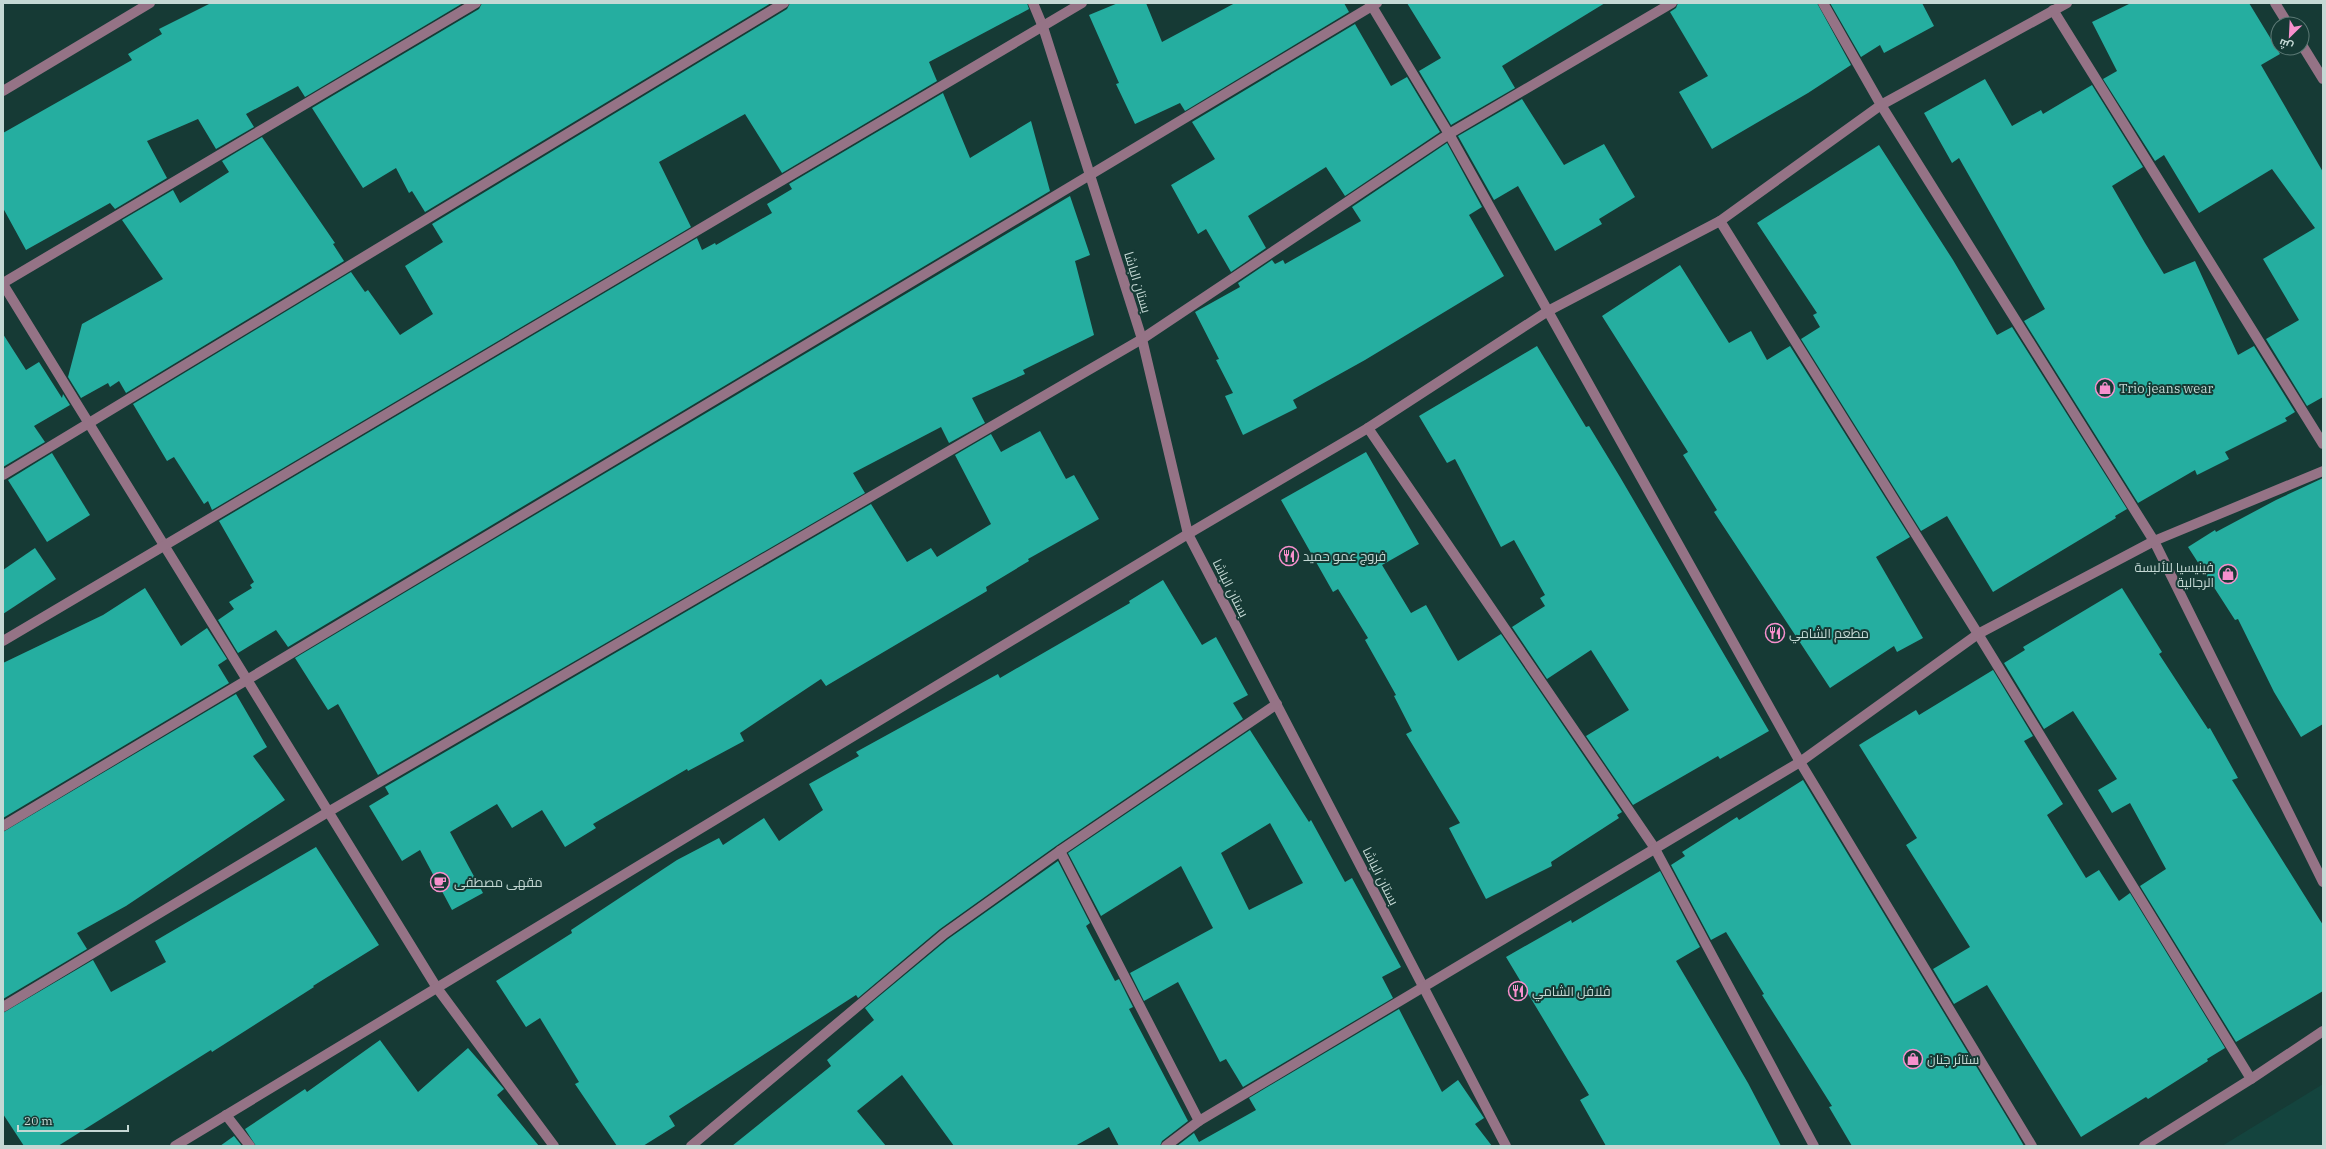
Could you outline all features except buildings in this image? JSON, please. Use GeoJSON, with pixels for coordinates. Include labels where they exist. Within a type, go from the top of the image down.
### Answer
{"type":"FeatureCollection","features":[{"type":"Feature","properties":{"kind":"street"},"geometry":{"type":"LineString","coordinates":[[3,91],[150,3]]}},
{"type":"Feature","properties":{"kind":"street"},"geometry":{"type":"LineString","coordinates":[[476,3],[3,284],[437,988],[554,1146]]}},
{"type":"Feature","properties":{"kind":"street"},"geometry":{"type":"LineString","coordinates":[[3,476],[784,3]]}},
{"type":"Feature","properties":{"kind":"street","name":"بستان الباشا"},"geometry":{"type":"LineString","coordinates":[[1033,3],[1043,27],[1142,339],[1188,534],[1506,1146]]}},
{"type":"Feature","properties":{"kind":"street"},"geometry":{"type":"LineString","coordinates":[[3,641],[1082,3]]}},
{"type":"Feature","properties":{"kind":"street"},"geometry":{"type":"LineString","coordinates":[[3,1007],[328,812],[1142,339],[1449,134],[1672,3]]}},
{"type":"Feature","properties":{"kind":"street"},"geometry":{"type":"LineString","coordinates":[[1823,3],[1881,105],[2154,541],[2323,882]]}},
{"type":"Feature","properties":{"kind":"street"},"geometry":{"type":"LineString","coordinates":[[175,1146],[1188,534],[1368,428],[1548,311],[1720,221],[1881,105],[2067,3]]}},
{"type":"Feature","properties":{"kind":"street"},"geometry":{"type":"LineString","coordinates":[[2275,3],[2283,16]]}},
{"type":"Feature","properties":{"kind":"street"},"geometry":{"type":"LineString","coordinates":[[3,826],[1091,175],[1373,4],[1449,134],[1800,762],[2032,1146]]}},
{"type":"Feature","properties":{"kind":"street"},"geometry":{"type":"LineString","coordinates":[[2052,10],[2323,444]]}},
{"type":"Feature","properties":{"kind":"street"},"geometry":{"type":"LineString","coordinates":[[2309,56],[2323,79]]}},
{"type":"Feature","properties":{"kind":"street"},"geometry":{"type":"LineString","coordinates":[[1720,221],[1978,634],[2251,1079]]}},
{"type":"Feature","properties":{"kind":"street"},"geometry":{"type":"LineString","coordinates":[[1368,428],[1654,847],[1814,1146]]}},
{"type":"Feature","properties":{"kind":"street"},"geometry":{"type":"LineString","coordinates":[[1166,1146],[1199,1121],[1424,988],[1654,847],[1800,762],[1978,634],[2154,541],[2323,471]]}},
{"type":"Feature","properties":{"kind":"street"},"geometry":{"type":"LineString","coordinates":[[691,1146],[944,934],[1060,851],[1277,704]]}},
{"type":"Feature","properties":{"kind":"street"},"geometry":{"type":"LineString","coordinates":[[1060,851],[1199,1121]]}},
{"type":"Feature","properties":{"kind":"street"},"geometry":{"type":"LineString","coordinates":[[2144,1146],[2251,1079],[2323,1031]]}},
{"type":"Feature","properties":{"kind":"street"},"geometry":{"type":"LineString","coordinates":[[226,1115],[250,1146]]}},
{"type":"Feature","properties":{"kind":"shaded area"},"geometry":{"type":"Polygon","coordinates":[[[2323,1084],[2323,1146],[2222,1146],[2323,1084]]]}},
{"type":"Feature","properties":{"kind":"place","name":"Trio jeans wear"},"geometry":{"type":"Point","coordinates":[2105,388]}},
{"type":"Feature","properties":{"kind":"place","name":"فروج عمو حميد"},"geometry":{"type":"Point","coordinates":[1289,556]}},
{"type":"Feature","properties":{"kind":"place","name":"فينيسيا للألبسة الرجالية"},"geometry":{"type":"Point","coordinates":[2228,574]}},
{"type":"Feature","properties":{"kind":"place","name":"مطعم الشامي"},"geometry":{"type":"Point","coordinates":[1775,633]}},
{"type":"Feature","properties":{"kind":"place","name":"مقهى مصطفى"},"geometry":{"type":"Point","coordinates":[440,882]}},
{"type":"Feature","properties":{"kind":"place","name":"فلافل الشامي"},"geometry":{"type":"Point","coordinates":[1518,991]}},
{"type":"Feature","properties":{"kind":"place","name":"ستائر جنان"},"geometry":{"type":"Point","coordinates":[1913,1059]}}]}
